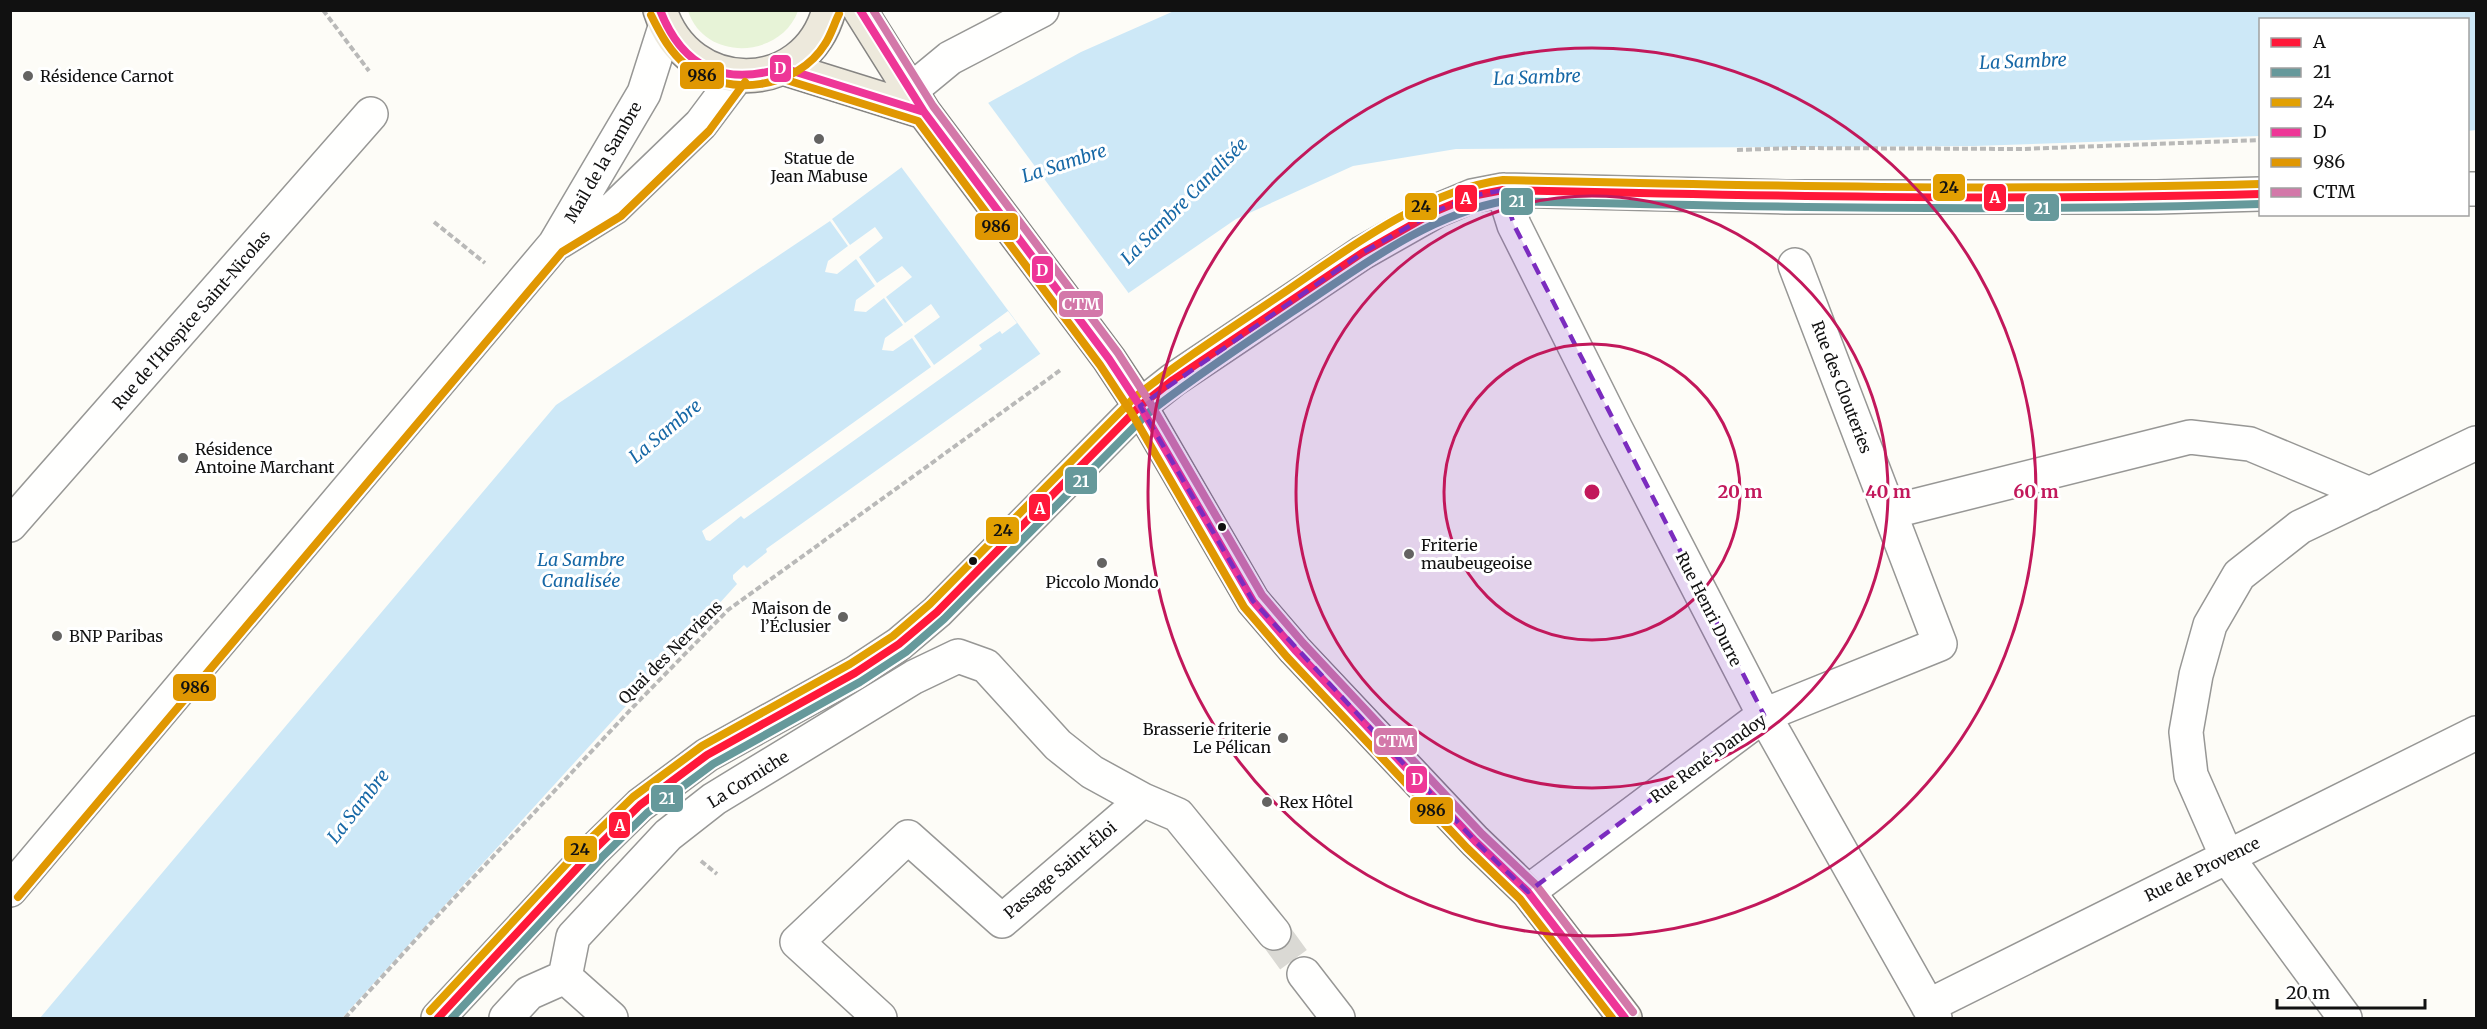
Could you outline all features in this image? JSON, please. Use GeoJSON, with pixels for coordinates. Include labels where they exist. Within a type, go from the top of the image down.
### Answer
{"type":"FeatureCollection","features":[{"type":"Feature","properties":{"kind":"main road"},"geometry":{"type":"LineString","coordinates":[[662,19],[683,52],[708,69],[737,76],[761,75],[783,68],[807,50],[825,25],[829,10]]}},
{"type":"Feature","properties":{"kind":"main road"},"geometry":{"type":"LineString","coordinates":[[860,10],[922,108],[1097,344],[1140,406],[1253,601],[1294,650],[1475,841],[1528,892],[1625,1018]]}},
{"type":"Feature","properties":{"kind":"main road"},"geometry":{"type":"LineString","coordinates":[[783,68],[922,108]]}},
{"type":"Feature","properties":{"kind":"street"},"geometry":{"type":"LineString","coordinates":[[922,108],[950,58],[1042,10]]}},
{"type":"Feature","properties":{"kind":"street","name":"Mail de la Sambre"},"geometry":{"type":"LineString","coordinates":[[10,890],[555,244],[644,93],[662,19]]}},
{"type":"Feature","properties":{"kind":"street"},"geometry":{"type":"LineString","coordinates":[[555,244],[614,208],[701,124],[737,76]]}},
{"type":"Feature","properties":{"kind":"street","name":"Rue de l'Hospice Saint-Nicolas"},"geometry":{"type":"LineString","coordinates":[[10,525],[371,114]]}},
{"type":"Feature","properties":{"kind":"street"},"geometry":{"type":"LineString","coordinates":[[438,1018],[585,860],[640,805],[707,755],[855,674],[899,644],[937,612],[1140,406],[1173,380],[1362,253],[1436,211],[1472,196],[1503,190],[1786,197],[2157,197],[2259,194]]}},
{"type":"Feature","properties":{"kind":"street","name":"Rue Henri Durre"},"geometry":{"type":"LineString","coordinates":[[1503,190],[1514,225],[1616,429],[1764,715],[1931,1012]]}},
{"type":"Feature","properties":{"kind":"street","name":"Rue des Clouteries"},"geometry":{"type":"LineString","coordinates":[[1795,265],[1940,644]]}},
{"type":"Feature","properties":{"kind":"street"},"geometry":{"type":"LineString","coordinates":[[1890,512],[2190,437],[2250,444],[2370,494]]}},
{"type":"Feature","properties":{"kind":"street"},"geometry":{"type":"LineString","coordinates":[[2345,1018],[2227,857],[2191,775],[2186,732],[2196,675],[2210,625],[2239,575],[2301,527],[2476,443]]}},
{"type":"Feature","properties":{"kind":"street","name":"Rue René-Dandoy"},"geometry":{"type":"LineString","coordinates":[[1528,892],[1764,715],[1940,644]]}},
{"type":"Feature","properties":{"kind":"street","name":"La Corniche"},"geometry":{"type":"LineString","coordinates":[[565,977],[573,937],[668,835],[714,798],[914,677],[958,656],[986,666],[1059,745],[1092,772],[1143,800]]}},
{"type":"Feature","properties":{"kind":"street","name":"Rue de Provence"},"geometry":{"type":"LineString","coordinates":[[1931,1012],[2227,857],[2476,733]]}},
{"type":"Feature","properties":{"kind":"street"},"geometry":{"type":"LineString","coordinates":[[1143,800],[1178,815],[1274,933]]}},
{"type":"Feature","properties":{"kind":"street","name":"Passage Saint-Éloi"},"geometry":{"type":"LineString","coordinates":[[880,1018],[797,942],[908,837],[1002,921],[1143,800]]}},
{"type":"Feature","properties":{"kind":"street"},"geometry":{"type":"LineString","coordinates":[[1304,974],[1338,1018]]}},
{"type":"Feature","properties":{"kind":"street"},"geometry":{"type":"LineString","coordinates":[[506,1018],[529,993],[565,977],[610,1018]]}},
{"type":"Feature","properties":{"kind":"path"},"geometry":{"type":"LineString","coordinates":[[323,10],[384,91],[371,114]]}},
{"type":"Feature","properties":{"kind":"path"},"geometry":{"type":"LineString","coordinates":[[1794,148],[2022,149],[2259,140]]}},
{"type":"Feature","properties":{"kind":"path"},"geometry":{"type":"LineString","coordinates":[[434,222],[518,289]]}},
{"type":"Feature","properties":{"kind":"path","name":"Quai des Nerviens"},"geometry":{"type":"LineString","coordinates":[[345,1018],[626,714],[728,610],[1097,344]]}},
{"type":"Feature","properties":{"kind":"highlighted area"},"geometry":{"type":"Polygon","coordinates":[[[1503,190],[1514,225],[1764,715],[1528,892],[1475,841],[1253,601],[1140,406],[1362,253],[1436,211],[1472,196],[1503,190]]]}},
{"type":"Feature","properties":{"kind":"green space"},"geometry":{"type":"Polygon","coordinates":[[[688,10],[798,11],[789,27],[776,38],[760,46],[743,48],[726,46],[710,39],[697,28],[688,10]]]}},
{"type":"Feature","properties":{"kind":"water"},"geometry":{"type":"Polygon","coordinates":[[[1174,11],[2476,11],[2476,130],[2469,131],[2469,18],[2259,18],[2259,136],[1974,146],[1456,149],[1353,166],[1236,219],[1040,354],[766,549],[767,552],[747,568],[744,565],[733,575],[737,584],[342,1018],[40,1018],[556,405],[830,221],[848,246],[828,261],[825,272],[837,274],[856,259],[875,286],[856,300],[854,311],[866,312],[884,298],[903,325],[885,338],[882,350],[893,351],[912,338],[931,367],[702,531],[706,540],[710,541],[741,516],[744,519],[982,349],[979,345],[1000,331],[1002,334],[1017,323],[1008,311],[934,365],[914,336],[940,317],[931,304],[905,323],[886,297],[912,277],[902,266],[877,283],[859,257],[883,238],[875,227],[850,245],[832,219],[988,103],[1081,52],[1174,11]]]}},
{"type":"Feature","properties":{"kind":"pier"},"geometry":{"type":"Polygon","coordinates":[[[986,100],[1130,295],[1042,356],[899,164],[986,100]]]}},
{"type":"Feature","properties":{"kind":"tunnel"},"geometry":{"type":"LineString","coordinates":[[1274,933],[1304,974]]}},
{"type":"Feature","properties":{"kind":"transit line","name":"D"},"geometry":{"type":"LineString","coordinates":[[660,10],[669,30],[681,46],[693,59],[708,68],[742,75],[783,68],[924,112]]}},
{"type":"Feature","properties":{"kind":"transit line","name":"D"},"geometry":{"type":"LineString","coordinates":[[860,10],[924,112],[1109,359],[1140,406],[1253,601],[1295,650],[1475,841],[1528,892],[1625,1018]]}},
{"type":"Feature","properties":{"kind":"transit line","name":"CTM"},"geometry":{"type":"LineString","coordinates":[[873,10],[933,106],[1118,353],[1149,401],[1262,595],[1303,643],[1482,834],[1536,885],[1633,1012]]}},
{"type":"Feature","properties":{"kind":"transit line","name":"986"},"geometry":{"type":"LineString","coordinates":[[651,15],[671,49],[687,66],[722,83],[742,85],[761,84],[798,71],[813,59],[825,44],[839,14]]}},
{"type":"Feature","properties":{"kind":"transit line","name":"986"},"geometry":{"type":"LineString","coordinates":[[780,78],[918,121],[1100,365],[1131,412],[1244,607],[1287,657],[1467,848],[1520,899],[1612,1018]]}},
{"type":"Feature","properties":{"kind":"transit line","name":"986"},"geometry":{"type":"LineString","coordinates":[[18,897],[562,252],[621,216],[709,131],[745,82]]}},
{"type":"Feature","properties":{"kind":"transit line","name":"24"},"geometry":{"type":"LineString","coordinates":[[430,1011],[585,844],[633,797],[702,746],[850,664],[893,636],[930,604],[1134,398],[1205,346],[1358,243],[1415,209],[1473,186],[1503,180],[1787,186],[2259,184]]}},
{"type":"Feature","properties":{"kind":"transit line","name":"A"},"geometry":{"type":"LineString","coordinates":[[438,1018],[593,851],[640,805],[707,755],[855,673],[899,644],[937,612],[1140,406],[1173,380],[1362,253],[1436,211],[1472,196],[1503,190],[1787,196],[2259,194]]}},
{"type":"Feature","properties":{"kind":"transit line","name":"21"},"geometry":{"type":"LineString","coordinates":[[452,1018],[601,858],[647,813],[713,764],[860,682],[906,652],[944,619],[1147,414],[1219,362],[1367,262],[1420,231],[1475,208],[1504,201],[1787,207],[1976,208],[2259,204]]}},
{"type":"Feature","properties":{"kind":"place","name":"Résidence Carnot"},"geometry":{"type":"Point","coordinates":[28,76]}},
{"type":"Feature","properties":{"kind":"place","name":"Statue de Jean Mabuse"},"geometry":{"type":"Point","coordinates":[819,139]}},
{"type":"Feature","properties":{"kind":"place","name":"Résidence Antoine Marchant"},"geometry":{"type":"Point","coordinates":[183,458]}},
{"type":"Feature","properties":{"kind":"place","name":"Friterie maubeugeoise"},"geometry":{"type":"Point","coordinates":[1409,554]}},
{"type":"Feature","properties":{"kind":"place","name":"Piccolo Mondo"},"geometry":{"type":"Point","coordinates":[1102,563]}},
{"type":"Feature","properties":{"kind":"place","name":"Maison de l’Éclusier"},"geometry":{"type":"Point","coordinates":[843,617]}},
{"type":"Feature","properties":{"kind":"place","name":"BNP Paribas"},"geometry":{"type":"Point","coordinates":[57,636]}},
{"type":"Feature","properties":{"kind":"place","name":"Brasserie friterie Le Pélican"},"geometry":{"type":"Point","coordinates":[1283,738]}},
{"type":"Feature","properties":{"kind":"place","name":"Rex Hôtel"},"geometry":{"type":"Point","coordinates":[1267,802]}},
{"type":"Feature","properties":{"kind":"water label","name":"La Sambre"},"geometry":{"type":"Point","coordinates":[2023,61]}},
{"type":"Feature","properties":{"kind":"water label","name":"La Sambre"},"geometry":{"type":"Point","coordinates":[1537,77]}},
{"type":"Feature","properties":{"kind":"water label","name":"La Sambre"},"geometry":{"type":"Point","coordinates":[1064,163]}},
{"type":"Feature","properties":{"kind":"water label","name":"La Sambre Canalisée"},"geometry":{"type":"Point","coordinates":[1184,201]}},
{"type":"Feature","properties":{"kind":"water label","name":"La Sambre"},"geometry":{"type":"Point","coordinates":[665,431]}},
{"type":"Feature","properties":{"kind":"water label","name":"La Sambre Canalisée"},"geometry":{"type":"Point","coordinates":[581,569]}},
{"type":"Feature","properties":{"kind":"water label","name":"La Sambre"},"geometry":{"type":"Point","coordinates":[358,806]}}]}
